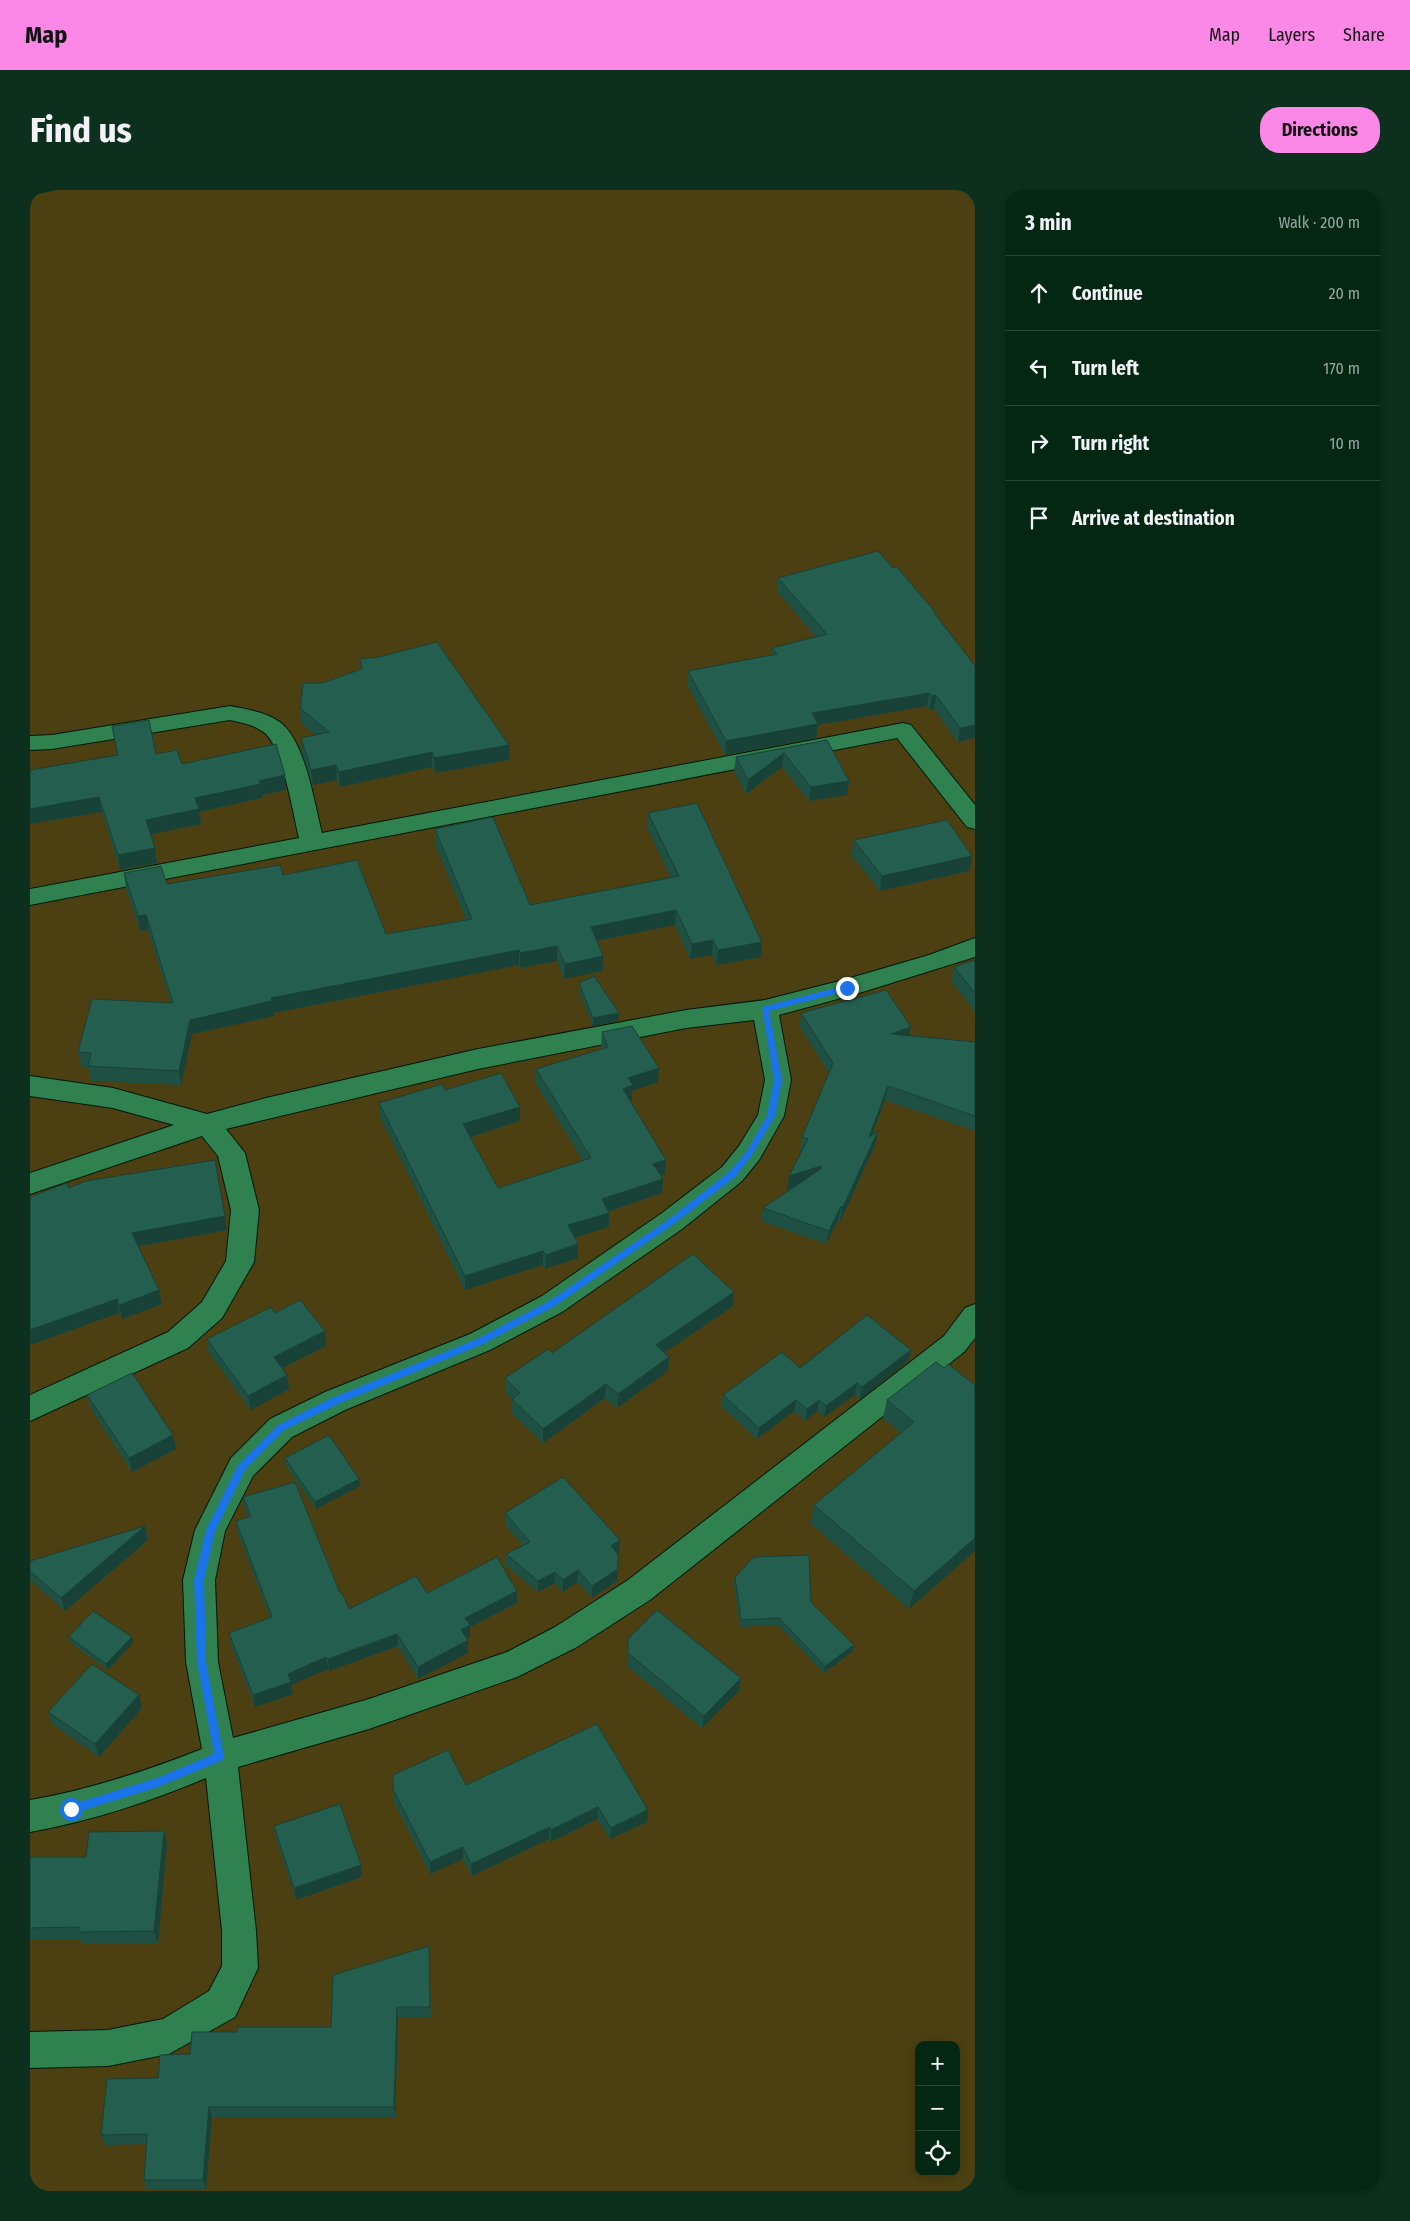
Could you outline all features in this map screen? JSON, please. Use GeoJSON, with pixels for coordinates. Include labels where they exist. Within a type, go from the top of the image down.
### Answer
{"type":"FeatureCollection","features":[{"type":"Feature","properties":{"kind":"street"},"geometry":{"type":"LineString","coordinates":[[30,743],[52,742],[230,713],[256,718],[275,729],[289,753],[312,843]]}},
{"type":"Feature","properties":{"kind":"street"},"geometry":{"type":"LineString","coordinates":[[30,897],[903,730],[975,821]]}},
{"type":"Feature","properties":{"kind":"street"},"geometry":{"type":"LineString","coordinates":[[30,1184],[207,1124],[266,1108],[478,1059],[686,1019],[765,1009],[865,982],[975,947]]}},
{"type":"Feature","properties":{"kind":"street"},"geometry":{"type":"LineString","coordinates":[[30,2050],[108,2048],[169,2036],[222,2004],[240,1968],[239,1931],[220,1757],[202,1662],[199,1580],[210,1530],[242,1467],[281,1428],[335,1401],[480,1342],[552,1304],[672,1221],[732,1174],[749,1153],[771,1116],[778,1080],[765,1009]]}},
{"type":"Feature","properties":{"kind":"street"},"geometry":{"type":"LineString","coordinates":[[30,1086],[113,1098],[207,1124],[231,1153],[245,1210],[240,1262],[212,1310],[178,1340],[30,1409]]}},
{"type":"Feature","properties":{"kind":"street"},"geometry":{"type":"LineString","coordinates":[[30,1816],[71,1809],[158,1782],[220,1757],[369,1714],[517,1663],[566,1637],[639,1590],[954,1344],[975,1316]]}},
{"type":"Feature","properties":{"kind":"shaded area"},"geometry":{"type":"Polygon","coordinates":[[[56,190],[975,190],[975,2191],[30,2191],[30,196],[56,190]]]}},
{"type":"Feature","properties":{"kind":"building"},"geometry":{"type":"Polygon","coordinates":[[[878,551],[893,568],[897,567],[936,613],[975,666],[975,725],[960,728],[936,695],[932,696],[929,693],[812,713],[818,724],[726,741],[688,671],[777,654],[772,648],[827,634],[778,578],[878,551]]]}},
{"type":"Feature","properties":{"kind":"building"},"geometry":{"type":"Polygon","coordinates":[[[437,642],[509,745],[434,758],[432,752],[339,772],[336,765],[311,770],[301,738],[329,732],[300,708],[303,683],[322,683],[362,669],[360,659],[379,657],[437,642]]]}},
{"type":"Feature","properties":{"kind":"building"},"geometry":{"type":"Polygon","coordinates":[[[149,720],[156,754],[177,750],[182,764],[276,744],[285,775],[259,781],[261,784],[195,798],[199,809],[146,820],[155,848],[118,855],[99,797],[30,809],[30,770],[118,755],[112,726],[149,720]]]}},
{"type":"Feature","properties":{"kind":"building"},"geometry":{"type":"Polygon","coordinates":[[[827,740],[849,781],[811,787],[784,753],[748,780],[736,757],[827,740]]]}},
{"type":"Feature","properties":{"kind":"building"},"geometry":{"type":"Polygon","coordinates":[[[697,803],[762,942],[718,950],[713,940],[692,944],[676,910],[591,927],[603,956],[565,964],[557,946],[520,953],[519,950],[271,998],[272,1001],[190,1020],[179,1071],[88,1066],[91,1053],[78,1052],[92,999],[173,1003],[146,915],[138,916],[124,873],[161,866],[167,884],[280,865],[283,875],[357,860],[386,934],[472,919],[435,829],[493,817],[530,905],[679,876],[648,813],[697,803]]]}},
{"type":"Feature","properties":{"kind":"building"},"geometry":{"type":"Polygon","coordinates":[[[947,820],[972,856],[882,876],[854,840],[947,820]]]}},
{"type":"Feature","properties":{"kind":"building"},"geometry":{"type":"Polygon","coordinates":[[[975,960],[975,993],[954,967],[975,960]]]}},
{"type":"Feature","properties":{"kind":"building"},"geometry":{"type":"Polygon","coordinates":[[[594,976],[619,1013],[593,1018],[579,983],[594,976]]]}},
{"type":"Feature","properties":{"kind":"building"},"geometry":{"type":"Polygon","coordinates":[[[886,990],[911,1027],[891,1034],[975,1042],[975,1116],[888,1086],[869,1137],[878,1131],[842,1209],[841,1206],[829,1231],[763,1208],[822,1168],[821,1166],[789,1176],[808,1139],[802,1137],[833,1063],[801,1013],[886,990]]]}},
{"type":"Feature","properties":{"kind":"building"},"geometry":{"type":"Polygon","coordinates":[[[632,1026],[659,1068],[628,1078],[633,1085],[623,1089],[666,1160],[653,1164],[663,1179],[602,1199],[609,1213],[568,1225],[578,1244],[546,1255],[543,1251],[465,1276],[379,1103],[442,1084],[445,1090],[501,1073],[520,1107],[463,1124],[498,1188],[591,1158],[536,1069],[608,1047],[602,1032],[632,1026]]]}},
{"type":"Feature","properties":{"kind":"building"},"geometry":{"type":"Polygon","coordinates":[[[215,1160],[225,1216],[132,1233],[159,1290],[119,1305],[117,1299],[30,1330],[30,1197],[67,1183],[69,1188],[86,1181],[215,1160]]]}},
{"type":"Feature","properties":{"kind":"building"},"geometry":{"type":"Polygon","coordinates":[[[693,1254],[734,1292],[656,1345],[669,1357],[618,1394],[606,1384],[543,1429],[512,1399],[520,1393],[505,1378],[548,1349],[552,1353],[693,1254]]]}},
{"type":"Feature","properties":{"kind":"building"},"geometry":{"type":"Polygon","coordinates":[[[300,1300],[325,1331],[274,1357],[287,1375],[248,1396],[207,1339],[271,1307],[275,1313],[300,1300]]]}},
{"type":"Feature","properties":{"kind":"building"},"geometry":{"type":"Polygon","coordinates":[[[867,1315],[911,1350],[862,1387],[857,1383],[826,1406],[819,1400],[807,1409],[796,1400],[759,1428],[723,1395],[782,1352],[800,1368],[867,1315]]]}},
{"type":"Feature","properties":{"kind":"building"},"geometry":{"type":"Polygon","coordinates":[[[936,1362],[944,1368],[948,1364],[975,1385],[975,1538],[914,1591],[814,1505],[914,1422],[887,1400],[936,1362]]]}},
{"type":"Feature","properties":{"kind":"building"},"geometry":{"type":"Polygon","coordinates":[[[132,1373],[173,1435],[129,1458],[87,1395],[132,1373]]]}},
{"type":"Feature","properties":{"kind":"building"},"geometry":{"type":"Polygon","coordinates":[[[329,1435],[359,1479],[315,1502],[285,1458],[329,1435]]]}},
{"type":"Feature","properties":{"kind":"building"},"geometry":{"type":"Polygon","coordinates":[[[563,1477],[620,1540],[611,1546],[618,1554],[618,1569],[592,1586],[578,1570],[563,1580],[555,1572],[538,1581],[506,1554],[530,1542],[505,1513],[563,1477]]]}},
{"type":"Feature","properties":{"kind":"building"},"geometry":{"type":"Polygon","coordinates":[[[295,1482],[340,1593],[342,1593],[349,1609],[416,1576],[427,1593],[497,1557],[517,1591],[465,1618],[470,1625],[461,1630],[468,1640],[418,1667],[397,1634],[328,1659],[326,1657],[288,1674],[291,1682],[253,1695],[229,1633],[272,1617],[236,1521],[251,1516],[243,1497],[295,1482]]]}},
{"type":"Feature","properties":{"kind":"building"},"geometry":{"type":"Polygon","coordinates":[[[145,1526],[61,1598],[30,1571],[30,1561],[145,1526]]]}},
{"type":"Feature","properties":{"kind":"building"},"geometry":{"type":"Polygon","coordinates":[[[809,1555],[811,1602],[854,1645],[825,1666],[779,1618],[741,1620],[735,1577],[754,1557],[809,1555]]]}},
{"type":"Feature","properties":{"kind":"building"},"geometry":{"type":"Polygon","coordinates":[[[657,1610],[741,1678],[704,1716],[628,1653],[628,1639],[657,1610]]]}},
{"type":"Feature","properties":{"kind":"building"},"geometry":{"type":"Polygon","coordinates":[[[93,1611],[132,1637],[106,1664],[69,1637],[93,1611]]]}},
{"type":"Feature","properties":{"kind":"building"},"geometry":{"type":"Polygon","coordinates":[[[92,1664],[139,1695],[95,1744],[48,1712],[92,1664]]]}},
{"type":"Feature","properties":{"kind":"building"},"geometry":{"type":"Polygon","coordinates":[[[597,1724],[648,1810],[611,1828],[598,1807],[551,1830],[550,1827],[471,1864],[463,1847],[430,1862],[393,1789],[393,1775],[448,1750],[466,1785],[597,1724]]]}},
{"type":"Feature","properties":{"kind":"building"},"geometry":{"type":"Polygon","coordinates":[[[340,1804],[361,1865],[294,1888],[274,1826],[340,1804]]]}},
{"type":"Feature","properties":{"kind":"building"},"geometry":{"type":"Polygon","coordinates":[[[164,1831],[154,1931],[78,1932],[79,1927],[30,1928],[30,1857],[86,1857],[89,1832],[164,1831]]]}},
{"type":"Feature","properties":{"kind":"building"},"geometry":{"type":"Polygon","coordinates":[[[429,1946],[430,2007],[397,2007],[394,2107],[209,2107],[203,2180],[144,2180],[147,2134],[101,2135],[107,2079],[158,2078],[160,2055],[190,2054],[192,2032],[237,2032],[237,2027],[331,2027],[333,1975],[429,1946]]]}},
{"type":"Feature","properties":{"kind":"route"},"geometry":{"type":"LineString","coordinates":[[71,1809],[158,1782],[220,1757],[202,1662],[199,1580],[210,1530],[242,1467],[281,1428],[335,1401],[480,1342],[552,1304],[672,1221],[732,1174],[749,1153],[771,1116],[778,1080],[765,1009],[847,988]]}}]}
